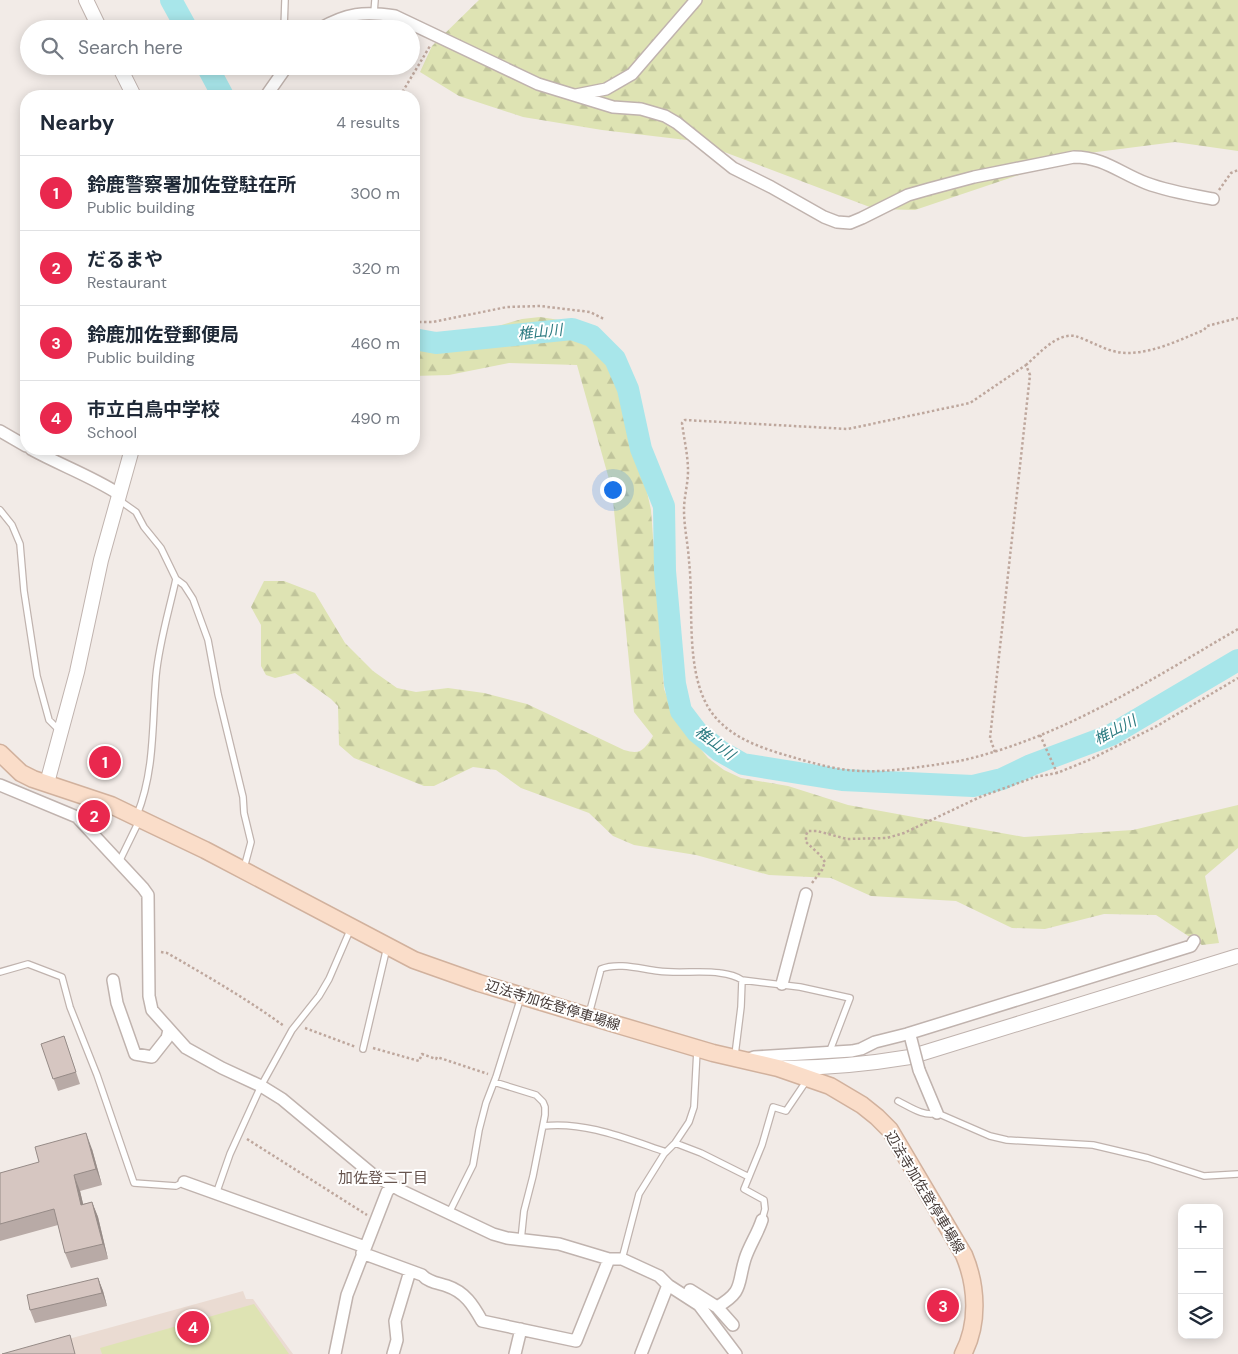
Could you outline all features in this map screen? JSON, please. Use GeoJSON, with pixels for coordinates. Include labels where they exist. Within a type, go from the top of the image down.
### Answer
{"type":"FeatureCollection","features":[{"type":"Feature","properties":{"kind":"main road","name":"辺法寺加佐登停車場線"},"geometry":{"type":"LineString","coordinates":[[1,756],[21,773],[111,805],[243,870],[414,960],[479,983],[588,1016],[697,1048],[778,1068],[830,1086],[849,1096],[877,1117],[890,1130],[947,1225],[967,1263],[975,1314],[963,1354]]}},
{"type":"Feature","properties":{"kind":"street"},"geometry":{"type":"LineString","coordinates":[[86,0],[96,20]]}},
{"type":"Feature","properties":{"kind":"street"},"geometry":{"type":"LineString","coordinates":[[575,96],[606,89],[632,74],[696,0]]}},
{"type":"Feature","properties":{"kind":"street"},"geometry":{"type":"LineString","coordinates":[[337,20],[355,14],[374,12],[403,20]]}},
{"type":"Feature","properties":{"kind":"street"},"geometry":{"type":"LineString","coordinates":[[420,27],[538,84],[612,107],[641,109],[665,116],[677,123],[733,168],[771,187],[824,218],[837,222],[850,223],[908,195],[929,188],[974,177],[1083,157],[1111,165],[1146,183],[1213,199]]}},
{"type":"Feature","properties":{"kind":"street"},"geometry":{"type":"LineString","coordinates":[[124,75],[131,90]]}},
{"type":"Feature","properties":{"kind":"street"},"geometry":{"type":"LineString","coordinates":[[270,90],[281,75]]}},
{"type":"Feature","properties":{"kind":"street"},"geometry":{"type":"LineString","coordinates":[[0,431],[20,443]]}},
{"type":"Feature","properties":{"kind":"street"},"geometry":{"type":"LineString","coordinates":[[42,455],[105,485],[118,496]]}},
{"type":"Feature","properties":{"kind":"street"},"geometry":{"type":"LineString","coordinates":[[47,783],[77,672],[101,560],[130,455]]}},
{"type":"Feature","properties":{"kind":"street"},"geometry":{"type":"LineString","coordinates":[[0,785],[77,817],[148,895],[149,996],[152,1010],[186,1048],[262,1086],[282,1099],[372,1174],[493,1234],[521,1240],[559,1244],[609,1259],[622,1259],[659,1276],[699,1305],[736,1354]]}},
{"type":"Feature","properties":{"kind":"street"},"geometry":{"type":"LineString","coordinates":[[782,984],[806,894]]}},
{"type":"Feature","properties":{"kind":"street"},"geometry":{"type":"LineString","coordinates":[[739,1059],[754,1056],[829,1053],[861,1049],[875,1042],[909,1036],[1191,946],[1194,941]]}},
{"type":"Feature","properties":{"kind":"street"},"geometry":{"type":"LineString","coordinates":[[778,1068],[829,1068],[910,1056],[1238,956]]}},
{"type":"Feature","properties":{"kind":"street"},"geometry":{"type":"LineString","coordinates":[[113,980],[117,1003],[135,1054],[152,1057],[168,1038],[169,1030]]}},
{"type":"Feature","properties":{"kind":"street"},"geometry":{"type":"LineString","coordinates":[[909,1036],[937,1113]]}},
{"type":"Feature","properties":{"kind":"street"},"geometry":{"type":"LineString","coordinates":[[184,1182],[364,1250],[422,1275],[431,1281],[460,1291],[471,1302],[482,1321],[576,1341],[609,1259]]}},
{"type":"Feature","properties":{"kind":"street"},"geometry":{"type":"LineString","coordinates":[[335,1354],[347,1294],[387,1192],[392,1185]]}},
{"type":"Feature","properties":{"kind":"street"},"geometry":{"type":"LineString","coordinates":[[717,1307],[733,1296],[740,1285],[745,1260],[762,1220]]}},
{"type":"Feature","properties":{"kind":"street"},"geometry":{"type":"LineString","coordinates":[[393,1354],[397,1340],[395,1321],[410,1271]]}},
{"type":"Feature","properties":{"kind":"street"},"geometry":{"type":"LineString","coordinates":[[668,1284],[680,1284],[717,1307],[733,1325]]}},
{"type":"Feature","properties":{"kind":"street"},"geometry":{"type":"LineString","coordinates":[[640,1354],[668,1284]]}},
{"type":"Feature","properties":{"kind":"street"},"geometry":{"type":"LineString","coordinates":[[515,1354],[521,1329]]}},
{"type":"Feature","properties":{"kind":"lane"},"geometry":{"type":"LineString","coordinates":[[284,20],[285,0]]}},
{"type":"Feature","properties":{"kind":"lane"},"geometry":{"type":"LineString","coordinates":[[374,12],[376,0]]}},
{"type":"Feature","properties":{"kind":"lane"},"geometry":{"type":"LineString","coordinates":[[118,496],[136,512],[144,527],[168,559],[176,579],[184,585],[192,599],[208,640],[218,694],[243,797],[244,814],[251,842],[243,870]]}},
{"type":"Feature","properties":{"kind":"lane"},"geometry":{"type":"LineString","coordinates":[[0,510],[12,525],[20,544],[24,591],[37,676],[49,720],[60,731]]}},
{"type":"Feature","properties":{"kind":"lane"},"geometry":{"type":"LineString","coordinates":[[119,862],[138,818],[145,795],[150,770],[158,662],[176,579]]}},
{"type":"Feature","properties":{"kind":"lane"},"geometry":{"type":"LineString","coordinates":[[216,1194],[239,1134],[262,1086],[292,1030],[319,996],[329,979],[351,928]]}},
{"type":"Feature","properties":{"kind":"lane"},"geometry":{"type":"LineString","coordinates":[[364,1048],[387,947]]}},
{"type":"Feature","properties":{"kind":"lane"},"geometry":{"type":"LineString","coordinates":[[0,972],[28,964],[62,976],[70,1007],[97,1075],[134,1183],[176,1186],[184,1182]]}},
{"type":"Feature","properties":{"kind":"lane"},"geometry":{"type":"LineString","coordinates":[[588,1016],[601,970],[605,968],[722,973],[742,980],[782,984],[850,998],[829,1053]]}},
{"type":"Feature","properties":{"kind":"lane"},"geometry":{"type":"LineString","coordinates":[[739,1059],[742,980]]}},
{"type":"Feature","properties":{"kind":"lane"},"geometry":{"type":"LineString","coordinates":[[450,1213],[473,1165],[486,1103],[522,995]]}},
{"type":"Feature","properties":{"kind":"lane"},"geometry":{"type":"LineString","coordinates":[[622,1259],[639,1194],[666,1152],[675,1143],[689,1122],[694,1107],[694,1072],[697,1048]]}},
{"type":"Feature","properties":{"kind":"lane"},"geometry":{"type":"LineString","coordinates":[[762,1220],[765,1209],[764,1200],[744,1189],[762,1145],[773,1107],[786,1111],[808,1078]]}},
{"type":"Feature","properties":{"kind":"lane"},"geometry":{"type":"LineString","coordinates":[[495,1080],[536,1095],[541,1098],[545,1107],[544,1126],[524,1212],[521,1240]]}},
{"type":"Feature","properties":{"kind":"lane"},"geometry":{"type":"LineString","coordinates":[[898,1101],[923,1113],[937,1113],[990,1136],[1008,1140],[1093,1145],[1148,1158],[1204,1176],[1238,1174]]}},
{"type":"Feature","properties":{"kind":"lane"},"geometry":{"type":"LineString","coordinates":[[544,1126],[564,1125],[617,1135],[666,1152]]}},
{"type":"Feature","properties":{"kind":"lane"},"geometry":{"type":"LineString","coordinates":[[675,1143],[701,1153],[749,1177]]}},
{"type":"Feature","properties":{"kind":"path"},"geometry":{"type":"LineString","coordinates":[[420,61],[438,35]]}},
{"type":"Feature","properties":{"kind":"path"},"geometry":{"type":"LineString","coordinates":[[403,90],[412,75]]}},
{"type":"Feature","properties":{"kind":"path"},"geometry":{"type":"LineString","coordinates":[[1213,199],[1231,173],[1238,170]]}},
{"type":"Feature","properties":{"kind":"path"},"geometry":{"type":"LineString","coordinates":[[420,322],[433,322],[507,307],[540,306],[590,312],[604,319]]}},
{"type":"Feature","properties":{"kind":"path"},"geometry":{"type":"LineString","coordinates":[[1238,318],[1206,326],[1204,330],[1152,351],[1124,353],[1106,349],[1075,336],[1061,337],[1026,365],[970,403],[848,430],[690,419],[682,423],[688,473],[684,507],[685,537],[689,562],[692,647],[700,683],[708,707],[723,724],[748,742],[764,749],[819,765],[863,772],[904,770],[966,760],[994,752],[1071,723],[1171,670],[1238,629]]}},
{"type":"Feature","properties":{"kind":"path"},"geometry":{"type":"LineString","coordinates":[[994,752],[990,738],[1030,375],[1026,365]]}},
{"type":"Feature","properties":{"kind":"path"},"geometry":{"type":"LineString","coordinates":[[806,894],[822,870],[825,862],[806,842],[805,838],[808,831],[822,832],[847,839],[887,838],[904,834],[980,797],[1089,760],[1157,726],[1238,678]]}},
{"type":"Feature","properties":{"kind":"path"},"geometry":{"type":"LineString","coordinates":[[1040,735],[1056,772]]}},
{"type":"Feature","properties":{"kind":"path"},"geometry":{"type":"LineString","coordinates":[[149,951],[167,953],[255,1005],[292,1030]]}},
{"type":"Feature","properties":{"kind":"path"},"geometry":{"type":"LineString","coordinates":[[296,1025],[364,1048],[419,1061],[422,1054],[436,1059],[437,1057],[495,1080]]}},
{"type":"Feature","properties":{"kind":"path"},"geometry":{"type":"LineString","coordinates":[[239,1134],[376,1221]]}},
{"type":"Feature","properties":{"kind":"shaded area"},"geometry":{"type":"Polygon","coordinates":[[[243,1291],[246,1299],[253,1299],[293,1354],[14,1354],[243,1291]]]}},
{"type":"Feature","properties":{"kind":"green space"},"geometry":{"type":"Polygon","coordinates":[[[479,0],[1238,0],[1238,151],[1175,142],[1081,154],[915,210],[875,209],[695,141],[602,130],[523,117],[459,96],[420,72],[432,46],[479,0]]]}},
{"type":"Feature","properties":{"kind":"green space"},"geometry":{"type":"Polygon","coordinates":[[[540,317],[579,323],[609,351],[620,369],[651,510],[664,689],[672,709],[682,726],[708,758],[724,770],[741,778],[788,786],[848,805],[1024,837],[1133,830],[1238,805],[1238,848],[1205,876],[1219,943],[1202,945],[1156,915],[1104,914],[1045,929],[1012,928],[956,901],[871,896],[831,878],[769,875],[696,855],[634,845],[613,836],[589,813],[521,788],[496,770],[473,767],[434,786],[424,786],[354,758],[339,745],[338,706],[295,673],[275,678],[266,675],[261,666],[261,625],[251,607],[264,581],[284,581],[315,593],[345,643],[373,671],[397,688],[416,692],[448,688],[484,693],[527,704],[624,750],[634,752],[641,750],[647,745],[653,736],[634,712],[612,490],[577,365],[509,363],[449,375],[420,376],[420,348],[522,319],[540,317]]]}},
{"type":"Feature","properties":{"kind":"green space"},"geometry":{"type":"Polygon","coordinates":[[[254,1304],[289,1354],[102,1354],[100,1348],[254,1304]]]}},
{"type":"Feature","properties":{"kind":"building"},"geometry":{"type":"Polygon","coordinates":[[[64,1036],[76,1072],[53,1079],[41,1044],[64,1036]]]}},
{"type":"Feature","properties":{"kind":"building"},"geometry":{"type":"Polygon","coordinates":[[[86,1133],[96,1169],[74,1175],[81,1205],[92,1202],[103,1244],[65,1253],[54,1209],[0,1224],[0,1173],[39,1162],[35,1147],[86,1133]]]}},
{"type":"Feature","properties":{"kind":"building"},"geometry":{"type":"Polygon","coordinates":[[[98,1278],[102,1293],[30,1310],[27,1295],[98,1278]]]}},
{"type":"Feature","properties":{"kind":"building"},"geometry":{"type":"Polygon","coordinates":[[[70,1335],[75,1354],[2,1354],[70,1335]]]}},
{"type":"Feature","properties":{"kind":"waterway","name":"椎山川"},"geometry":{"type":"LineString","coordinates":[[171,0],[182,20]]}},
{"type":"Feature","properties":{"kind":"waterway","name":"椎山川"},"geometry":{"type":"LineString","coordinates":[[212,75],[220,90]]}},
{"type":"Feature","properties":{"kind":"waterway","name":"椎山川"},"geometry":{"type":"LineString","coordinates":[[420,340],[436,343],[572,329],[592,336],[615,359],[628,389],[641,449],[664,506],[665,571],[675,684],[681,711],[697,732],[720,751],[743,764],[842,780],[973,786],[1002,779],[1031,765],[1111,735],[1238,660]]}},
{"type":"Feature","properties":{"kind":"place","name":"鈴鹿警察署加佐登駐在所"},"geometry":{"type":"Point","coordinates":[105,762]}},
{"type":"Feature","properties":{"kind":"place","name":"だるまや"},"geometry":{"type":"Point","coordinates":[94,816]}},
{"type":"Feature","properties":{"kind":"place","name":"鈴鹿加佐登郵便局"},"geometry":{"type":"Point","coordinates":[943,1306]}},
{"type":"Feature","properties":{"kind":"place","name":"市立白鳥中学校"},"geometry":{"type":"Point","coordinates":[193,1327]}},
{"type":"Feature","properties":{"kind":"district","name":"加佐登二丁目"},"geometry":{"type":"Point","coordinates":[383,1178]}}]}
